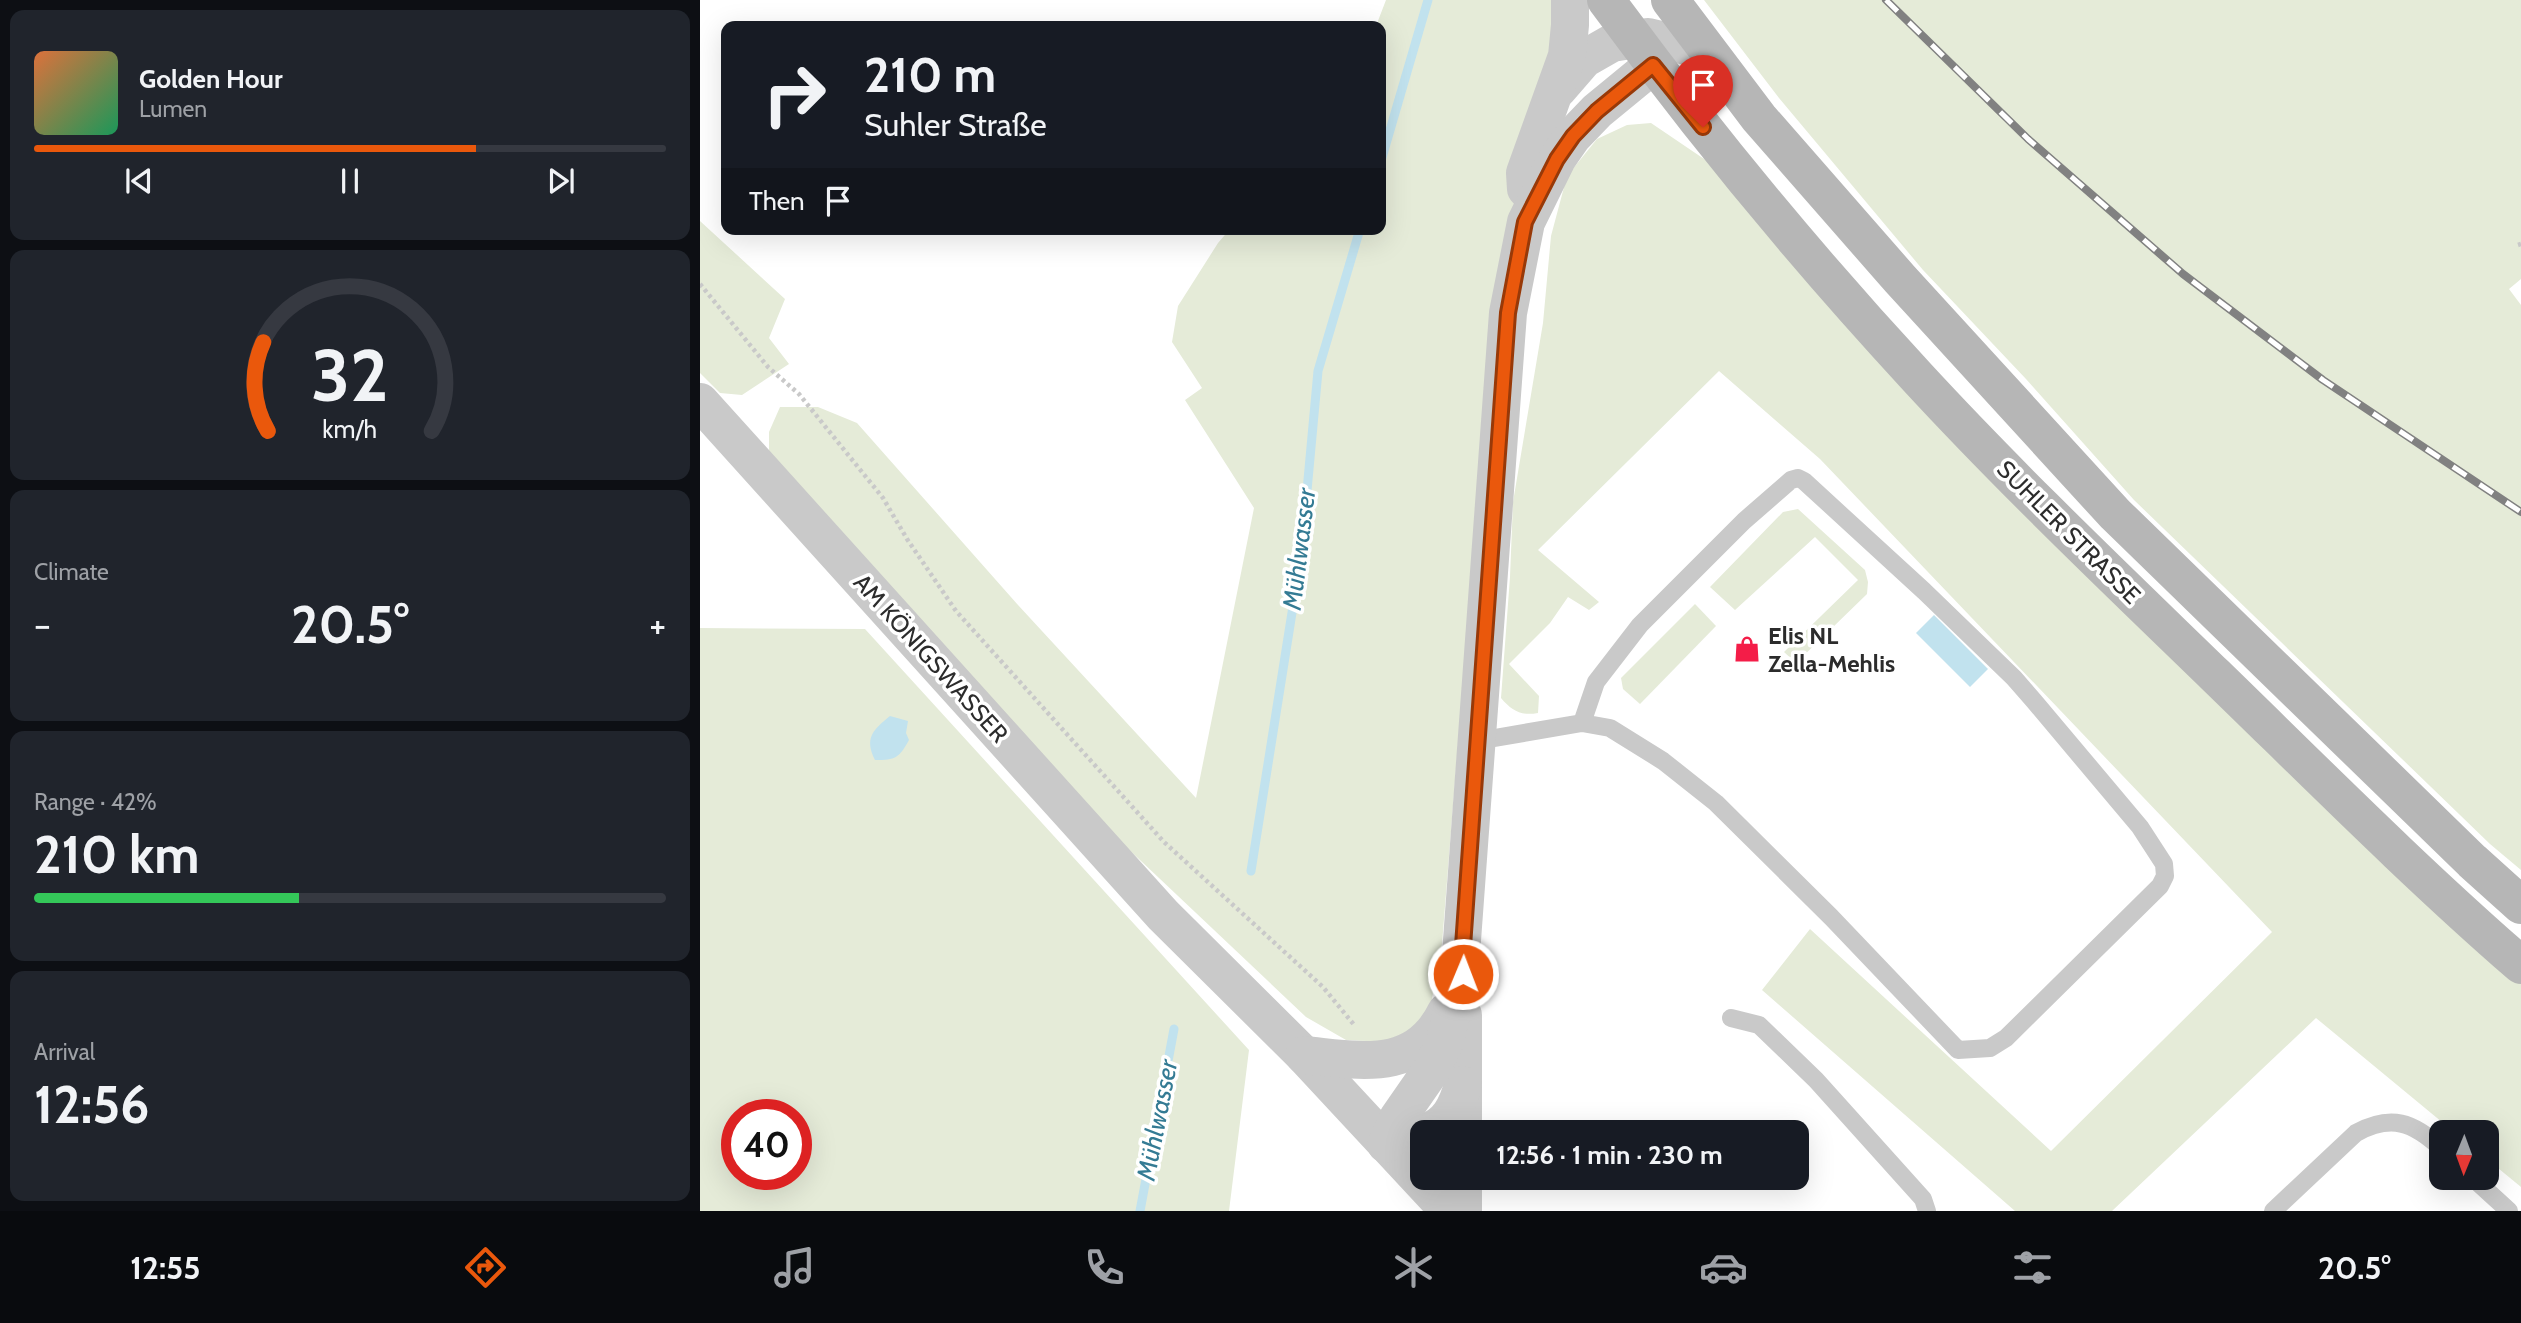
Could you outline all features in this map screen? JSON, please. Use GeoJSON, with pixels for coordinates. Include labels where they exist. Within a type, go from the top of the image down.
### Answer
{"type":"FeatureCollection","features":[{"type":"Feature","properties":{"kind":"main road","name":"SUHLER STRASSE"},"geometry":{"type":"LineString","coordinates":[[1606,0],[1650,48],[1805,250],[1916,377],[1999,463],[2450,903],[2521,965]]}},
{"type":"Feature","properties":{"kind":"main road"},"geometry":{"type":"LineString","coordinates":[[1650,48],[1660,0]]}},
{"type":"Feature","properties":{"kind":"main road","name":"SUHLER STRASSE"},"geometry":{"type":"LineString","coordinates":[[1670,0],[1759,118],[1900,279],[2115,514],[2472,861],[2521,905]]}},
{"type":"Feature","properties":{"kind":"street"},"geometry":{"type":"LineString","coordinates":[[1386,1144],[1398,1118],[1432,1069],[1445,1041],[1455,1006],[1463,946],[1508,313],[1525,222],[1525,173],[1567,56],[1570,0]]}},
{"type":"Feature","properties":{"kind":"street"},"geometry":{"type":"LineString","coordinates":[[1555,92],[1584,59],[1612,43],[1703,50],[1723,71]]}},
{"type":"Feature","properties":{"kind":"street"},"geometry":{"type":"LineString","coordinates":[[1525,222],[1557,159],[1573,136],[1650,48]]}},
{"type":"Feature","properties":{"kind":"street","name":"AM KÖNIGSWASSER"},"geometry":{"type":"LineString","coordinates":[[700,402],[1163,915],[1304,1055],[1449,1211]]}},
{"type":"Feature","properties":{"kind":"street"},"geometry":{"type":"LineString","coordinates":[[1304,1055],[1361,1061],[1380,1060],[1410,1052],[1423,1044],[1435,1032],[1449,1005],[1463,946]]}},
{"type":"Feature","properties":{"kind":"street"},"geometry":{"type":"LineString","coordinates":[[1463,946],[1463,1120]]}},
{"type":"Feature","properties":{"kind":"street"},"geometry":{"type":"LineString","coordinates":[[1446,1120],[1456,1106],[1463,1083]]}},
{"type":"Feature","properties":{"kind":"street"},"geometry":{"type":"LineString","coordinates":[[1386,1144],[1410,1137]]}},
{"type":"Feature","properties":{"kind":"street"},"geometry":{"type":"LineString","coordinates":[[1463,1190],[1463,1211]]}},
{"type":"Feature","properties":{"kind":"lane"},"geometry":{"type":"LineString","coordinates":[[1477,741],[1582,723],[1611,728],[1663,761],[1717,803],[1958,1050],[1990,1048],[2006,1038],[2160,886],[2165,876],[2164,863],[2140,827],[2020,686],[1924,591],[1798,478],[1791,480],[1744,521],[1640,625],[1596,682],[1582,723]]}},
{"type":"Feature","properties":{"kind":"lane"},"geometry":{"type":"LineString","coordinates":[[1731,1018],[1759,1025],[1816,1080],[1923,1199],[1927,1211]]}},
{"type":"Feature","properties":{"kind":"lane"},"geometry":{"type":"LineString","coordinates":[[2273,1211],[2356,1133],[2371,1125],[2389,1121],[2406,1125],[2429,1137]]}},
{"type":"Feature","properties":{"kind":"lane"},"geometry":{"type":"LineString","coordinates":[[2486,1190],[2510,1211]]}},
{"type":"Feature","properties":{"kind":"path"},"geometry":{"type":"LineString","coordinates":[[700,284],[768,367],[799,394],[874,487],[956,611],[1164,842],[1323,987],[1363,1035]]}},
{"type":"Feature","properties":{"kind":"green space"},"geometry":{"type":"Polygon","coordinates":[[[1386,0],[1561,0],[1492,316],[1442,944],[1431,1004],[1411,1033],[1387,1042],[1346,1040],[1306,1017],[1105,827],[769,457],[769,432],[780,407],[818,407],[857,423],[1018,605],[1196,798],[1254,508],[1185,400],[1202,388],[1172,342],[1178,306],[1225,235],[1386,235],[1386,21],[1378,21],[1386,0]]]}},
{"type":"Feature","properties":{"kind":"green space"},"geometry":{"type":"Polygon","coordinates":[[[1704,0],[2521,0],[2521,279],[2509,289],[2521,305],[2521,870],[2490,844],[2134,500],[2026,379],[1923,270],[1779,98],[1704,0]]]}},
{"type":"Feature","properties":{"kind":"green space"},"geometry":{"type":"Polygon","coordinates":[[[1651,123],[1710,163],[2360,834],[2521,984],[2521,1187],[2499,1169],[2499,1120],[2439,1120],[2316,1018],[2112,1211],[2015,1211],[1762,990],[1810,929],[2051,1151],[2272,932],[1820,459],[1719,371],[1538,550],[1599,602],[1589,610],[1568,597],[1550,623],[1509,664],[1539,696],[1538,713],[1517,712],[1501,698],[1513,502],[1543,323],[1551,236],[1567,176],[1597,139],[1627,125],[1651,123]]]}},
{"type":"Feature","properties":{"kind":"green space"},"geometry":{"type":"Polygon","coordinates":[[[700,221],[785,299],[769,338],[789,364],[742,395],[720,393],[700,373],[700,221]]]}},
{"type":"Feature","properties":{"kind":"green space"},"geometry":{"type":"Polygon","coordinates":[[[1798,509],[1865,570],[1868,582],[1867,594],[1796,663],[1784,652],[1858,580],[1815,537],[1735,610],[1710,587],[1783,512],[1798,509]]]}},
{"type":"Feature","properties":{"kind":"green space"},"geometry":{"type":"Polygon","coordinates":[[[1695,604],[1716,626],[1640,704],[1623,689],[1621,678],[1695,604]]]}},
{"type":"Feature","properties":{"kind":"green space"},"geometry":{"type":"Polygon","coordinates":[[[700,628],[865,629],[1249,1050],[1229,1211],[700,1211],[700,628]]]}},
{"type":"Feature","properties":{"kind":"water"},"geometry":{"type":"Polygon","coordinates":[[[1934,615],[1988,669],[1970,687],[1916,633],[1934,615]]]}},
{"type":"Feature","properties":{"kind":"water"},"geometry":{"type":"Polygon","coordinates":[[[890,716],[908,721],[906,733],[909,740],[896,757],[875,760],[870,740],[890,716]]]}},
{"type":"Feature","properties":{"kind":"waterway","name":"Mühlwasser"},"geometry":{"type":"LineString","coordinates":[[1386,144],[1428,0]]}},
{"type":"Feature","properties":{"kind":"waterway","name":"Mühlwasser"},"geometry":{"type":"LineString","coordinates":[[1251,871],[1301,556],[1318,371],[1358,235]]}},
{"type":"Feature","properties":{"kind":"waterway","name":"Mühlwasser"},"geometry":{"type":"LineString","coordinates":[[1140,1211],[1174,1029]]}},
{"type":"Feature","properties":{"kind":"railway"},"geometry":{"type":"LineString","coordinates":[[1886,0],[2028,139],[2183,274],[2323,380],[2521,512]]}},
{"type":"Feature","properties":{"kind":"place","name":"Elis NL Zella-Mehlis"},"geometry":{"type":"Point","coordinates":[1747,649]}},
{"type":"Feature","properties":{"kind":"route"},"geometry":{"type":"LineString","coordinates":[[1463,974],[1508,313],[1525,222],[1557,159],[1573,136],[1597,111],[1653,65],[1703,127]]}}]}
